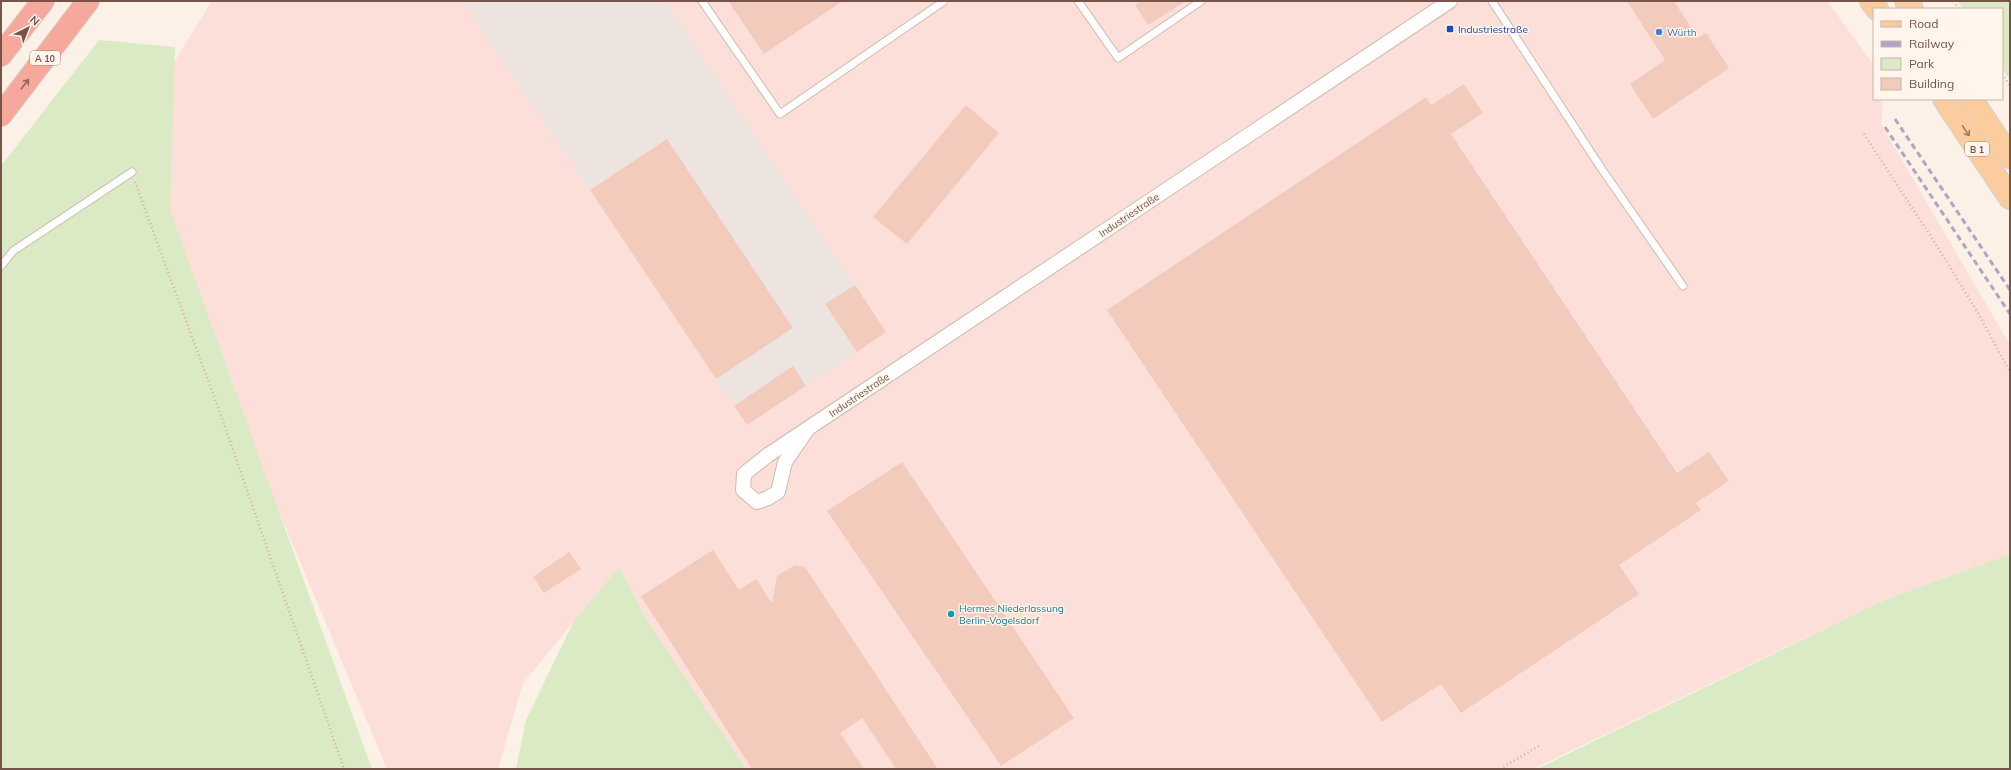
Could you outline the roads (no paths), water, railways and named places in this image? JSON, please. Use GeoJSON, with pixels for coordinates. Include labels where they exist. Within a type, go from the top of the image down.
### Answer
{"type":"FeatureCollection","features":[{"type":"Feature","properties":{"kind":"highway"},"geometry":{"type":"LineString","coordinates":[[1,55],[43,1]]}},
{"type":"Feature","properties":{"kind":"highway","name":"A 10"},"geometry":{"type":"LineString","coordinates":[[1,115],[88,1]]}},
{"type":"Feature","properties":{"kind":"main road","name":"B 1"},"geometry":{"type":"LineString","coordinates":[[1945,100],[2010,198]]}},
{"type":"Feature","properties":{"kind":"main road","name":"B 1"},"geometry":{"type":"LineString","coordinates":[[1972,100],[2010,157]]}},
{"type":"Feature","properties":{"kind":"street","name":"Industriestraße"},"geometry":{"type":"LineString","coordinates":[[807,430],[785,462],[778,492],[757,502],[743,490],[744,474],[768,455],[1450,1]]}},
{"type":"Feature","properties":{"kind":"lane"},"geometry":{"type":"LineString","coordinates":[[702,1],[780,114],[944,1]]}},
{"type":"Feature","properties":{"kind":"lane"},"geometry":{"type":"LineString","coordinates":[[1078,1],[1118,58],[1201,1]]}},
{"type":"Feature","properties":{"kind":"lane"},"geometry":{"type":"LineString","coordinates":[[1492,1],[1656,249],[1683,286]]}},
{"type":"Feature","properties":{"kind":"lane"},"geometry":{"type":"LineString","coordinates":[[1,266],[13,251],[132,172]]}},
{"type":"Feature","properties":{"kind":"railway"},"geometry":{"type":"LineString","coordinates":[[1895,119],[2010,290]]}},
{"type":"Feature","properties":{"kind":"railway"},"geometry":{"type":"LineString","coordinates":[[1885,127],[2010,314]]}},
{"type":"Feature","properties":{"kind":"place","name":"Industriestraße"},"geometry":{"type":"Point","coordinates":[1450,29]}},
{"type":"Feature","properties":{"kind":"place","name":"Würth"},"geometry":{"type":"Point","coordinates":[1659,32]}},
{"type":"Feature","properties":{"kind":"place","name":"Hermes Niederlassung Berlin-Vogelsdorf"},"geometry":{"type":"Point","coordinates":[951,614]}}]}
